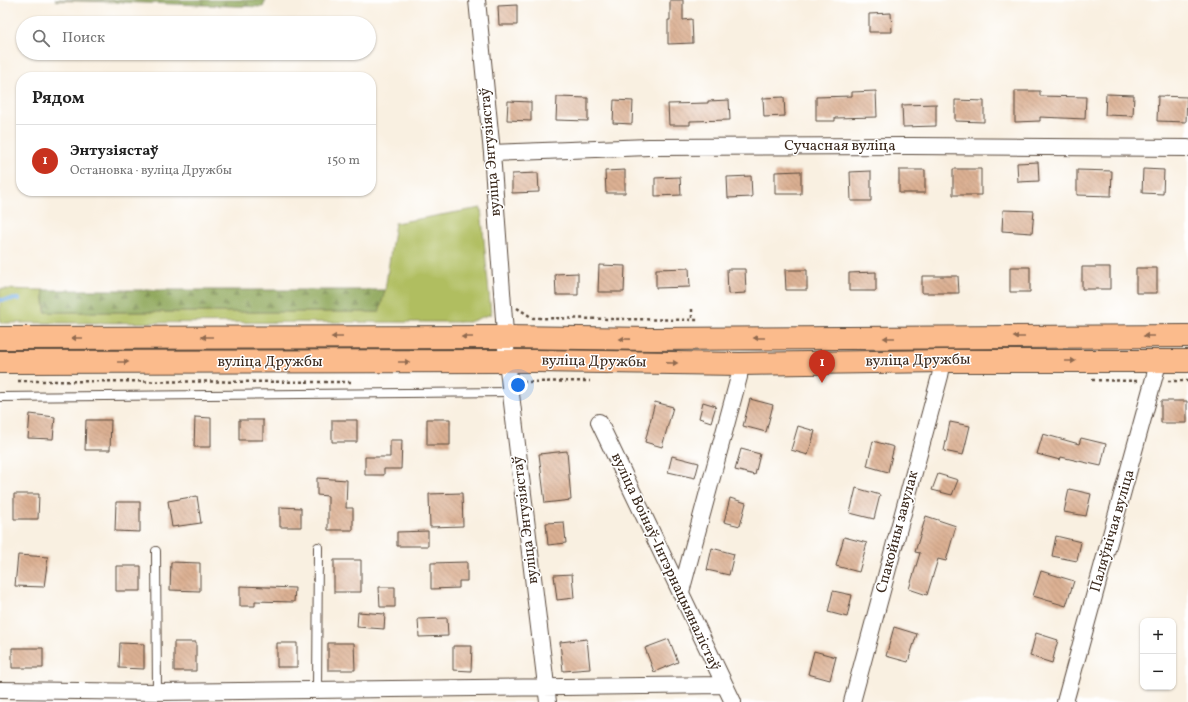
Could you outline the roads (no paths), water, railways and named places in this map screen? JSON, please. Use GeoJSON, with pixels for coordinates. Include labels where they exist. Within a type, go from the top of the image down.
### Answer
{"type":"FeatureCollection","features":[{"type":"Feature","properties":{"kind":"main road","name":"вуліца Дружбы"},"geometry":{"type":"LineString","coordinates":[[0,338],[661,339],[1188,336]]}},
{"type":"Feature","properties":{"kind":"main road"},"geometry":{"type":"LineString","coordinates":[[1159,360],[1188,357]]}},
{"type":"Feature","properties":{"kind":"main road","name":"вуліца Дружбы"},"geometry":{"type":"LineString","coordinates":[[0,362],[507,362],[740,364],[943,361],[1188,361]]}},
{"type":"Feature","properties":{"kind":"street","name":"вуліца Энтузіястаў"},"geometry":{"type":"LineString","coordinates":[[477,0],[492,153],[507,362],[547,695]]}},
{"type":"Feature","properties":{"kind":"street","name":"Сучасная вуліца"},"geometry":{"type":"LineString","coordinates":[[492,153],[649,146],[1188,148]]}},
{"type":"Feature","properties":{"kind":"street","name":"Паляўнічая вуліца"},"geometry":{"type":"LineString","coordinates":[[1066,702],[1159,360]]}},
{"type":"Feature","properties":{"kind":"street","name":"Спакойны завулак"},"geometry":{"type":"LineString","coordinates":[[852,702],[943,361]]}},
{"type":"Feature","properties":{"kind":"street"},"geometry":{"type":"LineString","coordinates":[[680,592],[739,377],[740,364]]}},
{"type":"Feature","properties":{"kind":"street","name":"вуліца Воінаў-Інтэрнацыяналістаў"},"geometry":{"type":"LineString","coordinates":[[599,422],[733,702]]}},
{"type":"Feature","properties":{"kind":"street"},"geometry":{"type":"LineString","coordinates":[[0,690],[157,692],[317,690],[547,695],[724,685]]}},
{"type":"Feature","properties":{"kind":"street"},"geometry":{"type":"LineString","coordinates":[[110,692],[122,702]]}},
{"type":"Feature","properties":{"kind":"lane"},"geometry":{"type":"LineString","coordinates":[[0,397],[511,392]]}},
{"type":"Feature","properties":{"kind":"lane"},"geometry":{"type":"LineString","coordinates":[[317,690],[318,547]]}},
{"type":"Feature","properties":{"kind":"lane"},"geometry":{"type":"LineString","coordinates":[[156,551],[157,692]]}},
{"type":"Feature","properties":{"kind":"waterway"},"geometry":{"type":"LineString","coordinates":[[0,300],[19,299]]}},
{"type":"Feature","properties":{"kind":"place","name":"Энтузіястаў"},"geometry":{"type":"Point","coordinates":[822,383]}}]}
